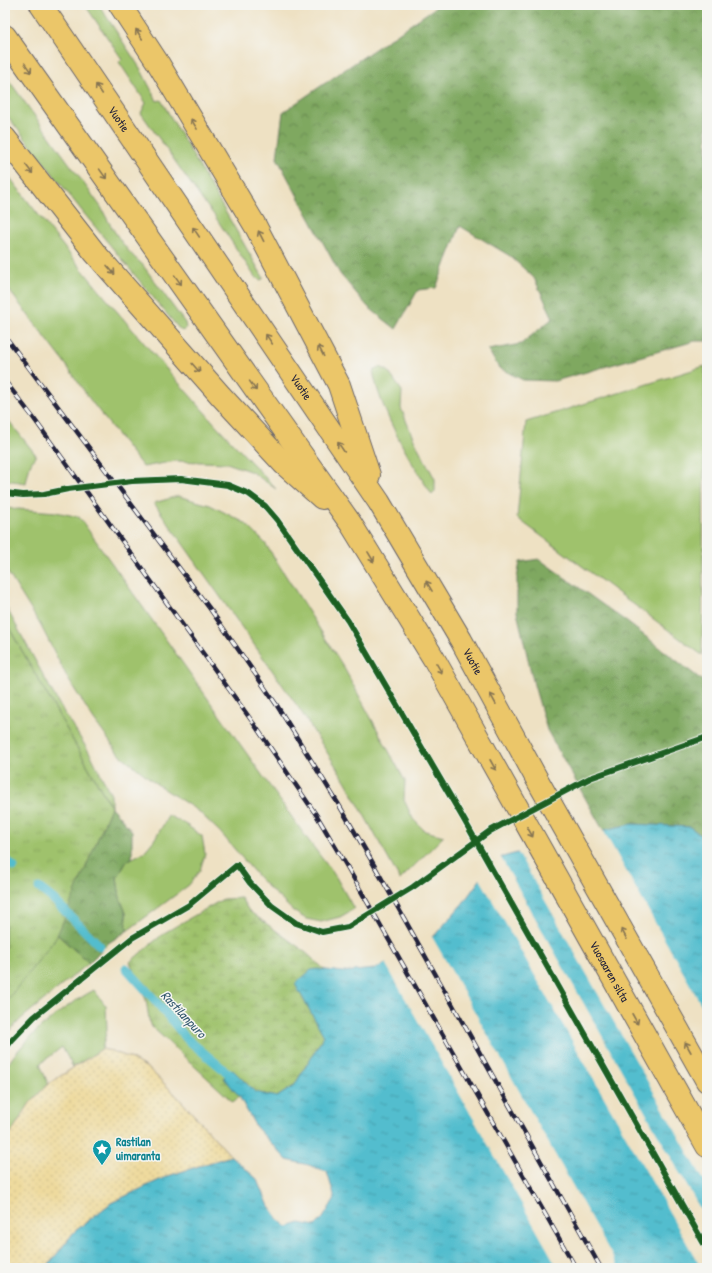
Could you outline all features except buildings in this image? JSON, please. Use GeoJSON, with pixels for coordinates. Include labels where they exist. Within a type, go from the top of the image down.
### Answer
{"type":"FeatureCollection","features":[{"type":"Feature","properties":{"kind":"main road","name":"Vuotie"},"geometry":{"type":"LineString","coordinates":[[42,5],[379,502],[461,640],[538,783],[707,1081]]}},
{"type":"Feature","properties":{"kind":"main road"},"geometry":{"type":"LineString","coordinates":[[120,5],[158,62],[256,227],[339,385],[379,502]]}},
{"type":"Feature","properties":{"kind":"main road"},"geometry":{"type":"LineString","coordinates":[[5,36],[351,524]]}},
{"type":"Feature","properties":{"kind":"main road"},"geometry":{"type":"LineString","coordinates":[[5,138],[95,253],[222,396],[284,464],[351,524]]}},
{"type":"Feature","properties":{"kind":"main road","name":"Vuosaaren silta"},"geometry":{"type":"LineString","coordinates":[[351,524],[434,659],[576,915],[707,1146]]}},
{"type":"Feature","properties":{"kind":"green space"},"geometry":{"type":"Polygon","coordinates":[[[85,5],[99,5],[140,68],[157,101],[161,100],[263,279],[260,280],[255,277],[214,215],[141,113],[146,103],[119,62],[122,59],[85,5]]]}},
{"type":"Feature","properties":{"kind":"green space"},"geometry":{"type":"Polygon","coordinates":[[[439,5],[707,5],[707,341],[695,341],[555,381],[523,380],[499,368],[488,350],[521,344],[553,318],[534,278],[510,256],[460,226],[436,288],[418,290],[396,329],[368,307],[340,274],[277,158],[283,112],[439,5]]]}},
{"type":"Feature","properties":{"kind":"green space"},"geometry":{"type":"Polygon","coordinates":[[[5,75],[101,207],[124,246],[142,264],[185,323],[186,328],[184,331],[180,330],[82,211],[5,113],[5,75]]]}},
{"type":"Feature","properties":{"kind":"green space"},"geometry":{"type":"Polygon","coordinates":[[[5,171],[73,259],[121,316],[214,423],[276,489],[252,472],[227,463],[176,461],[143,467],[91,401],[62,359],[5,285],[5,171]]]}},
{"type":"Feature","properties":{"kind":"green space"},"geometry":{"type":"Polygon","coordinates":[[[705,366],[702,655],[517,518],[526,422],[705,366]]]}},
{"type":"Feature","properties":{"kind":"green space"},"geometry":{"type":"Polygon","coordinates":[[[380,367],[387,370],[402,391],[401,408],[414,440],[435,479],[435,491],[432,495],[405,451],[382,403],[373,371],[380,367]]]}},
{"type":"Feature","properties":{"kind":"green space"},"geometry":{"type":"Polygon","coordinates":[[[5,416],[36,455],[30,465],[26,483],[5,480],[5,416]]]}},
{"type":"Feature","properties":{"kind":"green space"},"geometry":{"type":"Polygon","coordinates":[[[178,496],[210,505],[245,523],[265,543],[343,666],[405,781],[404,800],[413,819],[425,831],[444,836],[400,880],[346,782],[298,707],[154,503],[178,496]]]}},
{"type":"Feature","properties":{"kind":"green space"},"geometry":{"type":"Polygon","coordinates":[[[5,508],[56,512],[79,517],[336,877],[354,909],[340,917],[321,922],[306,919],[293,911],[260,879],[220,832],[198,811],[158,785],[118,753],[94,720],[68,679],[41,626],[5,568],[5,508]]]}},
{"type":"Feature","properties":{"kind":"green space"},"geometry":{"type":"Polygon","coordinates":[[[539,559],[627,622],[703,681],[707,693],[707,840],[690,827],[632,824],[603,830],[547,730],[534,685],[517,612],[517,578],[520,562],[539,559]]]}},
{"type":"Feature","properties":{"kind":"green space"},"geometry":{"type":"Polygon","coordinates":[[[5,605],[60,706],[91,755],[111,795],[111,807],[5,621],[5,605]]]}},
{"type":"Feature","properties":{"kind":"green space"},"geometry":{"type":"Polygon","coordinates":[[[5,621],[111,807],[56,938],[5,1003],[5,621]]]}},
{"type":"Feature","properties":{"kind":"green space"},"geometry":{"type":"Polygon","coordinates":[[[111,807],[132,831],[132,858],[127,861],[117,878],[120,898],[126,913],[127,931],[107,944],[89,963],[57,934],[111,807]]]}},
{"type":"Feature","properties":{"kind":"green space"},"geometry":{"type":"Polygon","coordinates":[[[168,815],[185,824],[202,836],[205,854],[200,870],[189,885],[127,931],[126,913],[120,898],[117,878],[127,861],[144,852],[154,840],[168,815]]]}},
{"type":"Feature","properties":{"kind":"green space"},"geometry":{"type":"Polygon","coordinates":[[[5,889],[89,963],[21,1019],[5,1036],[5,889]]]}},
{"type":"Feature","properties":{"kind":"green space"},"geometry":{"type":"Polygon","coordinates":[[[241,898],[249,911],[304,951],[332,976],[324,1036],[294,1086],[277,1097],[260,1093],[249,1093],[233,1102],[150,1025],[146,1000],[130,962],[164,933],[223,899],[241,898]]]}},
{"type":"Feature","properties":{"kind":"green space"},"geometry":{"type":"Polygon","coordinates":[[[94,990],[106,1006],[107,1029],[102,1049],[73,1067],[62,1047],[40,1064],[48,1084],[30,1103],[5,1142],[5,1068],[23,1045],[45,1024],[69,1005],[94,990]]]}},
{"type":"Feature","properties":{"kind":"sand","name":"Rastilan uimaranta"},"geometry":{"type":"Polygon","coordinates":[[[102,1049],[130,1058],[149,1069],[174,1093],[231,1156],[168,1176],[111,1203],[74,1232],[46,1268],[5,1268],[5,1142],[30,1103],[48,1084],[102,1049]]]}},
{"type":"Feature","properties":{"kind":"water"},"geometry":{"type":"Polygon","coordinates":[[[632,824],[690,827],[707,840],[707,1268],[46,1268],[74,1232],[111,1203],[168,1176],[231,1156],[258,1180],[268,1204],[280,1221],[287,1227],[300,1223],[315,1226],[323,1218],[335,1198],[327,1172],[309,1165],[287,1160],[256,1127],[239,1096],[224,1078],[233,1070],[255,1092],[277,1097],[294,1086],[324,1036],[295,984],[311,970],[318,969],[343,972],[375,969],[435,935],[463,903],[495,859],[603,830],[632,824]]]}},
{"type":"Feature","properties":{"kind":"pier"},"geometry":{"type":"Polygon","coordinates":[[[602,828],[707,1015],[707,1186],[517,851],[602,828]]]}},
{"type":"Feature","properties":{"kind":"pier"},"geometry":{"type":"Polygon","coordinates":[[[500,856],[707,1221],[707,1268],[701,1268],[479,877],[493,858],[500,856]]]}},
{"type":"Feature","properties":{"kind":"pier"},"geometry":{"type":"Polygon","coordinates":[[[431,935],[619,1268],[558,1268],[384,961],[431,935]]]}},
{"type":"Feature","properties":{"kind":"waterway","name":"Rastilanpuro"},"geometry":{"type":"LineString","coordinates":[[5,859],[14,867]]}},
{"type":"Feature","properties":{"kind":"waterway","name":"Rastilanpuro"},"geometry":{"type":"LineString","coordinates":[[39,888],[53,899],[100,946]]}},
{"type":"Feature","properties":{"kind":"waterway","name":"Rastilanpuro"},"geometry":{"type":"LineString","coordinates":[[126,968],[187,1039],[228,1073]]}},
{"type":"Feature","properties":{"kind":"railway"},"geometry":{"type":"LineString","coordinates":[[5,336],[210,609],[276,704],[370,858],[601,1268]]}},
{"type":"Feature","properties":{"kind":"railway"},"geometry":{"type":"LineString","coordinates":[[5,381],[32,416],[254,724],[317,816],[576,1268]]}},
{"type":"Feature","properties":{"kind":"cycle path"},"geometry":{"type":"LineString","coordinates":[[5,493],[23,495],[44,494],[68,489],[132,481],[181,479],[228,485],[249,494],[265,506],[277,520],[348,621],[463,818],[707,1249]]}},
{"type":"Feature","properties":{"kind":"cycle path"},"geometry":{"type":"LineString","coordinates":[[5,1049],[34,1017],[132,938],[189,905],[237,865],[250,883],[272,906],[296,923],[322,932],[348,927],[413,887],[490,831],[590,778],[707,737]]}},
{"type":"Feature","properties":{"kind":"place","name":"Rastilan uimaranta"},"geometry":{"type":"Point","coordinates":[102,1166]}}]}
